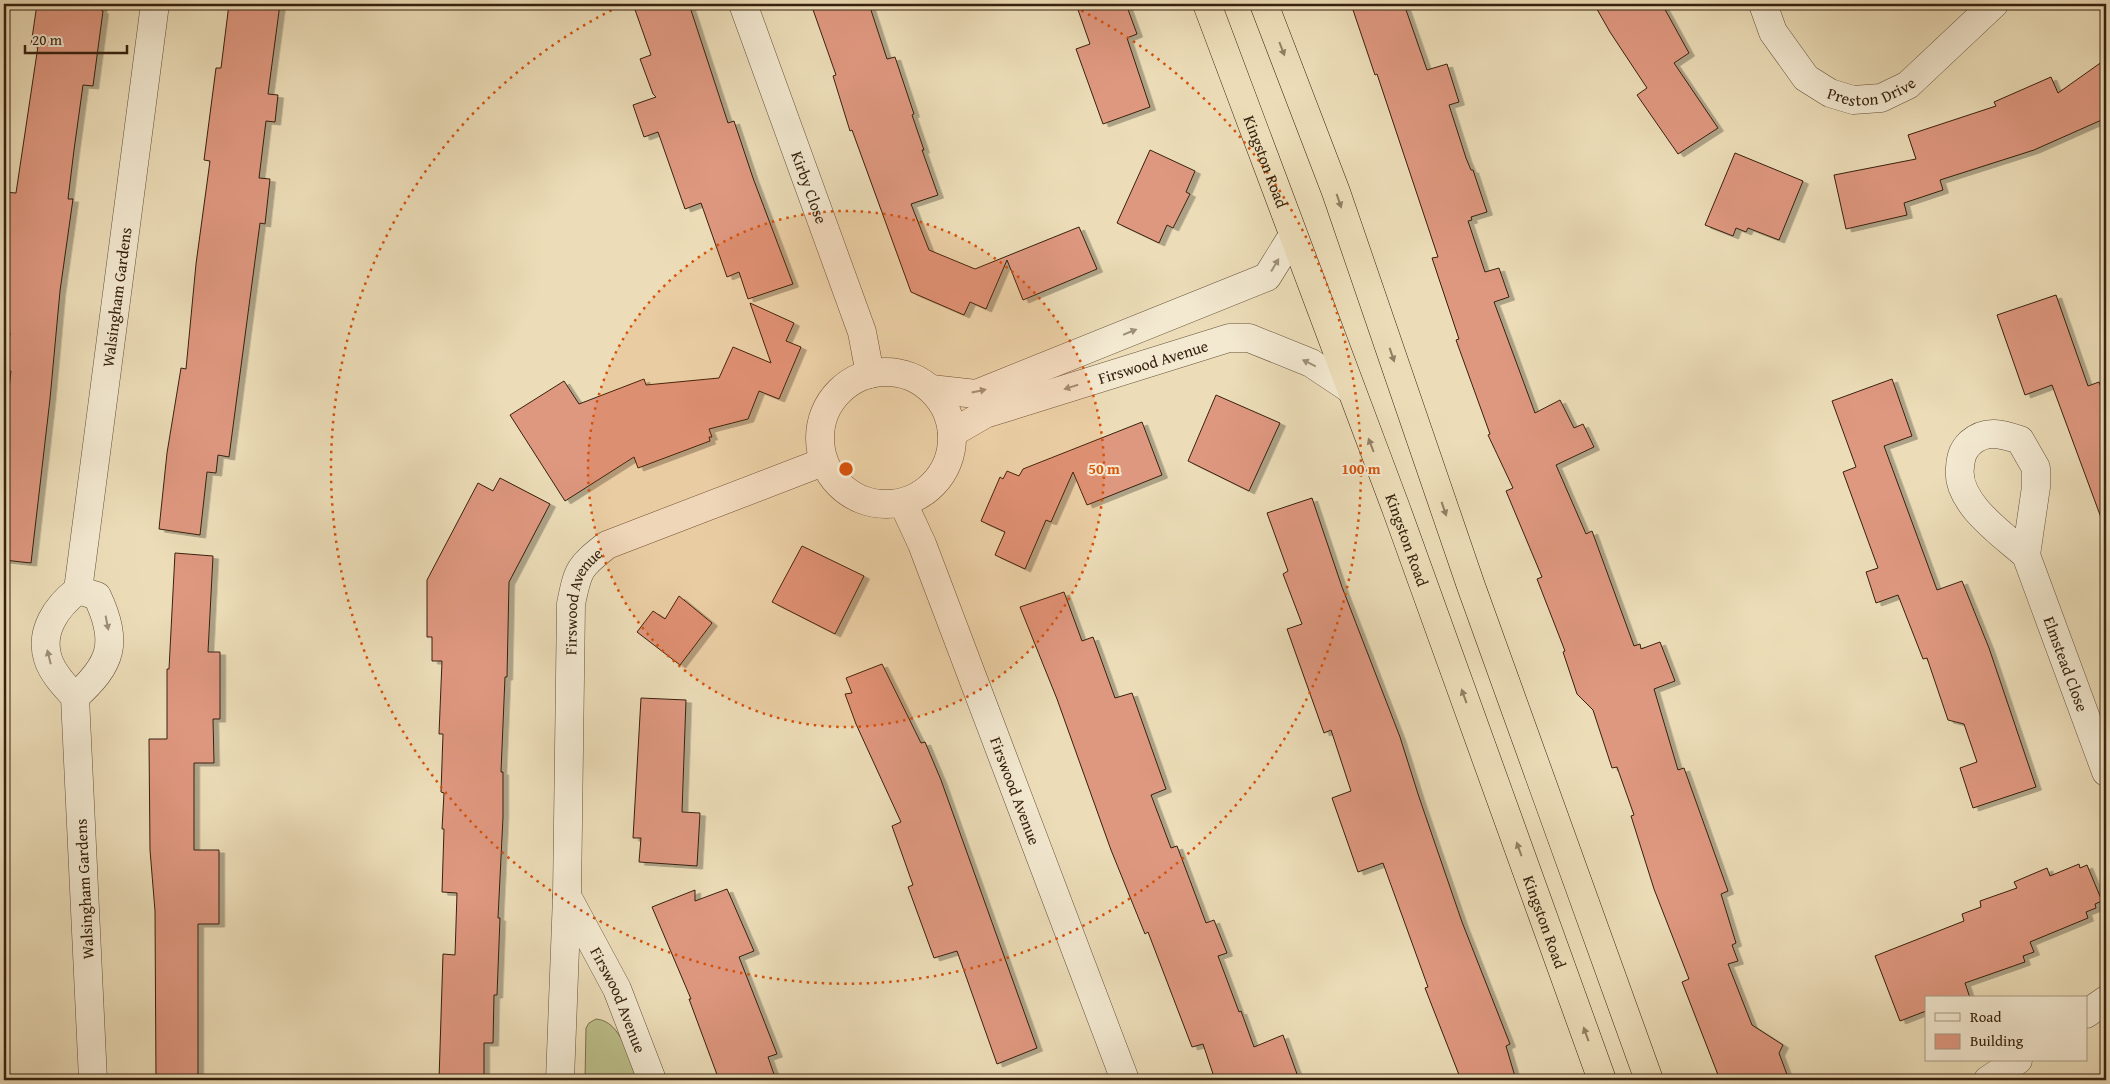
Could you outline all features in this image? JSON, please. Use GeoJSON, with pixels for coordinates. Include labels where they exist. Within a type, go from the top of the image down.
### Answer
{"type":"FeatureCollection","features":[{"type":"Feature","properties":{"kind":"highway","name":"Kingston Road"},"geometry":{"type":"LineString","coordinates":[[1207,4],[1397,511],[1602,1080]]}},
{"type":"Feature","properties":{"kind":"highway"},"geometry":{"type":"LineString","coordinates":[[1264,4],[1336,192],[1471,586],[1649,1080]]}},
{"type":"Feature","properties":{"kind":"street","name":"Walsingham Gardens"},"geometry":{"type":"LineString","coordinates":[[78,590],[156,4]]}},
{"type":"Feature","properties":{"kind":"street","name":"Kirby Close"},"geometry":{"type":"LineString","coordinates":[[743,4],[862,332],[870,374]]}},
{"type":"Feature","properties":{"kind":"street","name":"Preston Drive"},"geometry":{"type":"LineString","coordinates":[[1763,4],[1773,32],[1806,78],[1830,93],[1853,100],[1881,98],[1908,85],[1994,4]]}},
{"type":"Feature","properties":{"kind":"street","name":"Firswood Avenue"},"geometry":{"type":"LineString","coordinates":[[930,389],[976,394],[1267,277],[1293,235]]}},
{"type":"Feature","properties":{"kind":"street","name":"Firswood Avenue"},"geometry":{"type":"LineString","coordinates":[[952,433],[985,414],[1229,338],[1249,338],[1311,363],[1350,389]]}},
{"type":"Feature","properties":{"kind":"street","name":"Firswood Avenue"},"geometry":{"type":"LineString","coordinates":[[892,372],[913,377],[930,389],[942,402],[948,417],[952,433],[951,451],[945,469],[934,484],[920,496],[903,503],[883,505],[864,501],[847,492],[833,479],[824,462],[819,440],[822,417],[833,398],[849,382],[870,374],[892,372]]}},
{"type":"Feature","properties":{"kind":"street","name":"Firswood Avenue"},"geometry":{"type":"LineString","coordinates":[[560,1080],[567,896],[571,604],[576,579],[584,563],[607,545],[824,462]]}},
{"type":"Feature","properties":{"kind":"street","name":"Firswood Avenue"},"geometry":{"type":"LineString","coordinates":[[903,503],[922,544],[1125,1080]]}},
{"type":"Feature","properties":{"kind":"street","name":"Elmstead Close"},"geometry":{"type":"LineString","coordinates":[[2026,555],[2106,772]]}},
{"type":"Feature","properties":{"kind":"street"},"geometry":{"type":"LineString","coordinates":[[78,590],[97,596],[106,615],[110,636],[106,661],[94,680],[75,697],[56,676],[48,659],[46,641],[51,619],[64,601],[78,590]]}},
{"type":"Feature","properties":{"kind":"street","name":"Walsingham Gardens"},"geometry":{"type":"LineString","coordinates":[[75,697],[93,1080]]}},
{"type":"Feature","properties":{"kind":"street","name":"Firswood Avenue"},"geometry":{"type":"LineString","coordinates":[[567,896],[617,989],[652,1080]]}},
{"type":"Feature","properties":{"kind":"street"},"geometry":{"type":"LineString","coordinates":[[2088,1013],[2106,1000]]}},
{"type":"Feature","properties":{"kind":"street"},"geometry":{"type":"LineString","coordinates":[[1988,1080],[2015,1062]]}},
{"type":"Feature","properties":{"kind":"green space"},"geometry":{"type":"Polygon","coordinates":[[[596,1019],[605,1021],[618,1034],[637,1080],[585,1080],[586,1028],[589,1023],[596,1019]]]}},
{"type":"Feature","properties":{"kind":"building"},"geometry":{"type":"Polygon","coordinates":[[[37,4],[102,4],[101,10],[103,11],[93,86],[83,85],[74,150],[68,199],[73,199],[60,291],[50,399],[31,563],[4,560],[4,434],[11,371],[6,370],[10,333],[4,332],[4,192],[16,193],[38,46],[31,45],[37,4]]]}},
{"type":"Feature","properties":{"kind":"building"},"geometry":{"type":"Polygon","coordinates":[[[229,4],[280,4],[268,94],[278,95],[275,122],[266,121],[259,178],[270,179],[265,224],[260,223],[229,457],[218,455],[216,473],[207,472],[200,535],[159,529],[167,453],[181,368],[186,369],[196,264],[210,161],[204,160],[216,68],[221,68],[229,4]]]}},
{"type":"Feature","properties":{"kind":"building"},"geometry":{"type":"Polygon","coordinates":[[[633,4],[689,4],[728,123],[734,121],[753,178],[793,284],[748,299],[739,272],[727,277],[701,203],[685,209],[658,132],[644,137],[633,105],[656,97],[653,94],[640,59],[651,55],[633,4]]]}},
{"type":"Feature","properties":{"kind":"building"},"geometry":{"type":"Polygon","coordinates":[[[811,4],[869,4],[887,59],[895,57],[914,114],[912,115],[924,150],[922,150],[938,195],[911,204],[929,250],[975,269],[1079,227],[1097,269],[1023,300],[1007,260],[986,309],[970,302],[964,315],[911,292],[852,130],[850,131],[833,76],[836,75],[811,4]]]}},
{"type":"Feature","properties":{"kind":"building"},"geometry":{"type":"Polygon","coordinates":[[[1076,4],[1126,4],[1137,34],[1127,38],[1150,107],[1103,124],[1076,49],[1090,44],[1076,4]]]}},
{"type":"Feature","properties":{"kind":"building"},"geometry":{"type":"Polygon","coordinates":[[[1351,4],[1404,4],[1427,70],[1447,64],[1459,102],[1449,105],[1466,158],[1471,170],[1473,170],[1487,212],[1471,217],[1472,220],[1468,221],[1485,272],[1499,268],[1509,297],[1494,302],[1535,413],[1560,400],[1574,428],[1583,424],[1594,447],[1556,465],[1586,534],[1592,531],[1634,646],[1640,644],[1641,649],[1660,642],[1675,681],[1654,689],[1678,770],[1684,768],[1728,891],[1721,894],[1736,943],[1732,945],[1738,961],[1728,964],[1752,1025],[1783,1045],[1779,1053],[1789,1080],[1720,1080],[1682,982],[1689,979],[1654,889],[1631,816],[1634,815],[1617,767],[1612,768],[1593,710],[1577,694],[1563,652],[1565,651],[1537,579],[1542,577],[1506,491],[1513,488],[1488,435],[1490,434],[1456,340],[1459,339],[1432,258],[1438,257],[1377,74],[1375,75],[1351,4]]]}},
{"type":"Feature","properties":{"kind":"building"},"geometry":{"type":"Polygon","coordinates":[[[1594,4],[1662,4],[1689,53],[1674,63],[1718,128],[1678,154],[1637,95],[1647,88],[1594,4]]]}},
{"type":"Feature","properties":{"kind":"building"},"geometry":{"type":"Polygon","coordinates":[[[2106,59],[2106,118],[2034,150],[1940,180],[1943,190],[1904,203],[1907,215],[1846,229],[1834,175],[1916,159],[1908,135],[1996,106],[1994,102],[2051,77],[2058,93],[2106,59]]]}},
{"type":"Feature","properties":{"kind":"building"},"geometry":{"type":"Polygon","coordinates":[[[1150,150],[1195,171],[1186,192],[1190,194],[1173,228],[1167,225],[1159,243],[1117,223],[1150,150]]]}},
{"type":"Feature","properties":{"kind":"building"},"geometry":{"type":"Polygon","coordinates":[[[1735,153],[1803,181],[1779,240],[1748,228],[1746,232],[1736,228],[1733,236],[1705,225],[1735,153]]]}},
{"type":"Feature","properties":{"kind":"building"},"geometry":{"type":"Polygon","coordinates":[[[2056,295],[2088,386],[2099,382],[2106,402],[2106,522],[2103,523],[2052,385],[2025,395],[1997,315],[2056,295]]]}},
{"type":"Feature","properties":{"kind":"building"},"geometry":{"type":"Polygon","coordinates":[[[750,303],[794,323],[786,341],[801,347],[779,399],[759,391],[748,419],[709,429],[712,437],[709,437],[710,441],[638,468],[634,457],[565,501],[510,415],[564,381],[579,404],[644,379],[646,385],[719,378],[733,347],[771,363],[750,303]]]}},
{"type":"Feature","properties":{"kind":"building"},"geometry":{"type":"Polygon","coordinates":[[[1892,379],[1912,436],[1884,446],[1937,590],[1962,581],[1989,648],[2036,787],[1973,808],[1960,768],[1977,762],[1964,724],[1948,720],[1927,658],[1923,659],[1898,595],[1876,603],[1866,572],[1878,568],[1843,472],[1856,467],[1832,401],[1892,379]]]}},
{"type":"Feature","properties":{"kind":"building"},"geometry":{"type":"Polygon","coordinates":[[[1216,395],[1280,423],[1249,491],[1188,461],[1216,395]]]}},
{"type":"Feature","properties":{"kind":"building"},"geometry":{"type":"Polygon","coordinates":[[[1142,422],[1162,475],[1087,505],[1073,472],[1051,522],[1046,520],[1025,569],[995,555],[1005,532],[981,521],[1000,477],[1003,479],[1007,471],[1019,476],[1023,469],[1142,422]]]}},
{"type":"Feature","properties":{"kind":"building"},"geometry":{"type":"Polygon","coordinates":[[[500,478],[550,504],[509,582],[507,677],[505,677],[501,772],[503,772],[503,817],[498,918],[500,918],[497,995],[494,995],[493,1043],[484,1043],[484,1080],[439,1080],[443,954],[455,955],[457,893],[442,892],[444,793],[441,792],[443,734],[439,734],[442,661],[432,661],[432,637],[427,637],[427,580],[478,483],[493,491],[500,478]]]}},
{"type":"Feature","properties":{"kind":"building"},"geometry":{"type":"Polygon","coordinates":[[[1312,498],[1342,587],[1400,737],[1462,922],[1510,1044],[1506,1046],[1516,1080],[1461,1080],[1425,988],[1428,987],[1383,863],[1358,872],[1332,798],[1351,791],[1331,730],[1324,733],[1287,629],[1302,624],[1283,574],[1288,571],[1267,513],[1312,498]]]}},
{"type":"Feature","properties":{"kind":"building"},"geometry":{"type":"Polygon","coordinates":[[[802,546],[864,576],[835,634],[772,602],[802,546]]]}},
{"type":"Feature","properties":{"kind":"building"},"geometry":{"type":"Polygon","coordinates":[[[175,553],[213,556],[208,652],[220,652],[220,719],[213,719],[214,763],[194,763],[194,850],[219,850],[219,924],[198,924],[198,1080],[156,1080],[155,911],[150,850],[149,739],[167,739],[167,669],[169,669],[175,553]]]}},
{"type":"Feature","properties":{"kind":"building"},"geometry":{"type":"Polygon","coordinates":[[[1064,592],[1082,641],[1093,637],[1115,698],[1132,693],[1166,789],[1151,795],[1171,848],[1177,846],[1206,923],[1214,920],[1227,953],[1218,956],[1254,1047],[1283,1035],[1297,1074],[1279,1080],[1215,1080],[1203,1044],[1192,1047],[1148,932],[1145,934],[1111,850],[1057,699],[1020,607],[1064,592]]]}},
{"type":"Feature","properties":{"kind":"building"},"geometry":{"type":"Polygon","coordinates":[[[679,596],[712,623],[680,665],[637,632],[653,611],[665,619],[679,596]]]}},
{"type":"Feature","properties":{"kind":"building"},"geometry":{"type":"Polygon","coordinates":[[[882,664],[921,743],[925,742],[941,780],[1037,1048],[997,1064],[957,951],[934,958],[908,887],[913,885],[892,826],[901,822],[856,724],[845,694],[852,693],[846,678],[882,664]]]}},
{"type":"Feature","properties":{"kind":"building"},"geometry":{"type":"Polygon","coordinates":[[[641,698],[686,700],[682,812],[700,813],[697,866],[639,862],[641,838],[633,838],[641,698]]]}},
{"type":"Feature","properties":{"kind":"building"},"geometry":{"type":"Polygon","coordinates":[[[2079,864],[2080,868],[2087,865],[2102,901],[2095,904],[2096,908],[2086,912],[2088,918],[2030,942],[2034,952],[2023,956],[2025,962],[1965,983],[1969,996],[1925,996],[1925,1011],[1900,1021],[1875,956],[1964,921],[1962,914],[1981,907],[1980,901],[2017,888],[2014,882],[2047,868],[2050,876],[2079,864]]]}},
{"type":"Feature","properties":{"kind":"building"},"geometry":{"type":"Polygon","coordinates":[[[727,889],[754,951],[739,957],[777,1054],[768,1057],[776,1080],[719,1080],[689,999],[691,999],[652,907],[695,890],[695,901],[727,889]]]}}]}
